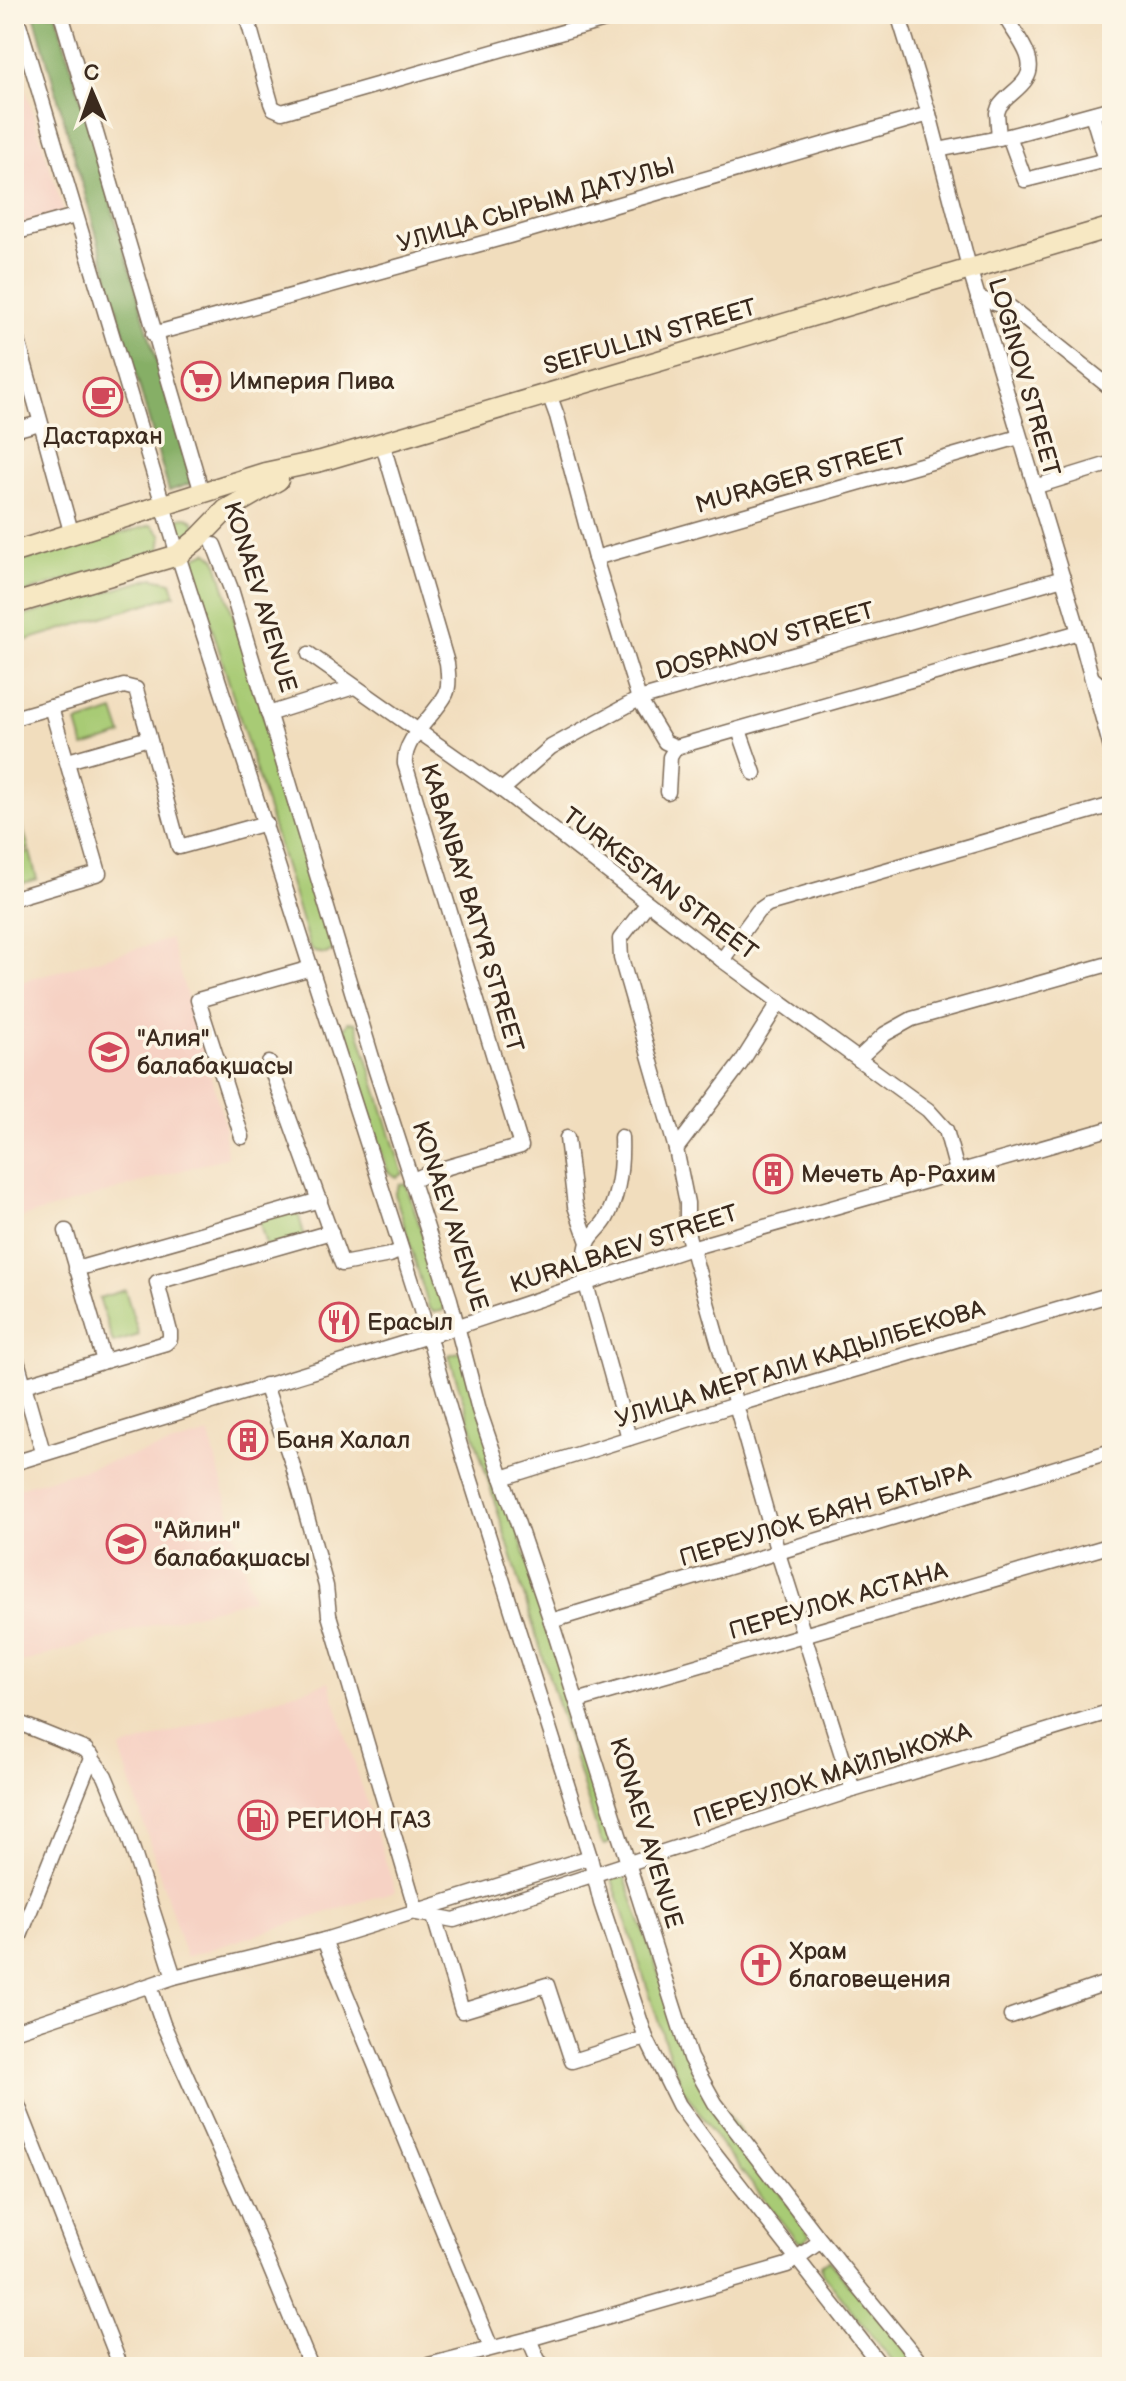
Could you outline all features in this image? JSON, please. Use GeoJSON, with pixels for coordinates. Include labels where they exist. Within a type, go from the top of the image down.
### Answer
{"type":"FeatureCollection","features":[{"type":"Feature","properties":{"kind":"main road","name":"SEIFULLIN STREET"},"geometry":{"type":"LineString","coordinates":[[14,552],[265,473],[321,461],[1112,227]]}},
{"type":"Feature","properties":{"kind":"main road"},"geometry":{"type":"LineString","coordinates":[[14,604],[178,555],[212,536],[226,510],[257,490],[321,461]]}},
{"type":"Feature","properties":{"kind":"main road","name":"KONAEV AVENUE"},"geometry":{"type":"LineString","coordinates":[[202,493],[212,536]]}},
{"type":"Feature","properties":{"kind":"street"},"geometry":{"type":"LineString","coordinates":[[16,14],[163,507],[401,1250],[646,2038],[691,2123],[882,2367]]}},
{"type":"Feature","properties":{"kind":"street","name":"KONAEV AVENUE"},"geometry":{"type":"LineString","coordinates":[[61,14],[202,493]]}},
{"type":"Feature","properties":{"kind":"street"},"geometry":{"type":"LineString","coordinates":[[246,14],[271,103],[273,108],[282,112],[626,14]]}},
{"type":"Feature","properties":{"kind":"street","name":"LOGINOV STREET"},"geometry":{"type":"LineString","coordinates":[[898,14],[929,114],[970,271],[1112,752]]}},
{"type":"Feature","properties":{"kind":"street"},"geometry":{"type":"LineString","coordinates":[[1004,14],[1025,50],[1029,67],[1027,79],[999,107],[997,113],[1004,137],[1025,180],[1106,160],[1092,114]]}},
{"type":"Feature","properties":{"kind":"street"},"geometry":{"type":"LineString","coordinates":[[938,150],[1004,137],[1112,108]]}},
{"type":"Feature","properties":{"kind":"street","name":"УЛИЦА СЫРЫМ ДАТУЛЫ"},"geometry":{"type":"LineString","coordinates":[[153,334],[509,236],[929,114]]}},
{"type":"Feature","properties":{"kind":"street"},"geometry":{"type":"LineString","coordinates":[[14,233],[75,216]]}},
{"type":"Feature","properties":{"kind":"street"},"geometry":{"type":"LineString","coordinates":[[978,298],[1011,308],[1112,389]]}},
{"type":"Feature","properties":{"kind":"street"},"geometry":{"type":"LineString","coordinates":[[14,326],[72,535]]}},
{"type":"Feature","properties":{"kind":"street"},"geometry":{"type":"LineString","coordinates":[[549,394],[639,699],[665,742],[676,747],[1079,632]]}},
{"type":"Feature","properties":{"kind":"street"},"geometry":{"type":"LineString","coordinates":[[14,430],[40,423]]}},
{"type":"Feature","properties":{"kind":"street","name":"MURAGER STREET"},"geometry":{"type":"LineString","coordinates":[[595,558],[1019,437]]}},
{"type":"Feature","properties":{"kind":"street","name":"KABANBAY BATYR STREET"},"geometry":{"type":"LineString","coordinates":[[382,442],[447,663],[446,693],[404,755],[405,764],[521,1146],[431,1172],[411,1181]]}},
{"type":"Feature","properties":{"kind":"street"},"geometry":{"type":"LineString","coordinates":[[1034,487],[1112,463]]}},
{"type":"Feature","properties":{"kind":"street","name":"KONAEV AVENUE"},"geometry":{"type":"LineString","coordinates":[[212,536],[231,589],[457,1327],[479,1410],[551,1621],[681,2031],[701,2082],[821,2241],[924,2367]]}},
{"type":"Feature","properties":{"kind":"street","name":"DOSPANOV STREET"},"geometry":{"type":"LineString","coordinates":[[502,790],[551,747],[639,699],[1063,578]]}},
{"type":"Feature","properties":{"kind":"street","name":"TURKESTAN STREET"},"geometry":{"type":"LineString","coordinates":[[309,654],[502,790],[647,904],[928,1110],[940,1121],[951,1141],[957,1171]]}},
{"type":"Feature","properties":{"kind":"street"},"geometry":{"type":"LineString","coordinates":[[1092,678],[1112,695]]}},
{"type":"Feature","properties":{"kind":"street"},"geometry":{"type":"LineString","coordinates":[[14,718],[131,686],[136,689],[179,847],[266,823]]}},
{"type":"Feature","properties":{"kind":"street"},"geometry":{"type":"LineString","coordinates":[[268,714],[354,687]]}},
{"type":"Feature","properties":{"kind":"street"},"geometry":{"type":"LineString","coordinates":[[14,898],[99,873],[51,707]]}},
{"type":"Feature","properties":{"kind":"street"},"geometry":{"type":"LineString","coordinates":[[739,730],[754,773]]}},
{"type":"Feature","properties":{"kind":"street"},"geometry":{"type":"LineString","coordinates":[[68,761],[149,738]]}},
{"type":"Feature","properties":{"kind":"street"},"geometry":{"type":"LineString","coordinates":[[668,792],[670,757],[676,747]]}},
{"type":"Feature","properties":{"kind":"street"},"geometry":{"type":"LineString","coordinates":[[722,960],[758,911],[768,904],[1112,805]]}},
{"type":"Feature","properties":{"kind":"street"},"geometry":{"type":"LineString","coordinates":[[647,904],[627,928],[619,947],[676,1149],[684,1185],[691,1248],[778,1553],[853,1790]]}},
{"type":"Feature","properties":{"kind":"street"},"geometry":{"type":"LineString","coordinates":[[858,1059],[885,1034],[912,1019],[1112,963]]}},
{"type":"Feature","properties":{"kind":"street"},"geometry":{"type":"LineString","coordinates":[[242,1137],[198,1000],[311,968]]}},
{"type":"Feature","properties":{"kind":"street"},"geometry":{"type":"LineString","coordinates":[[676,1149],[741,1063],[780,1001]]}},
{"type":"Feature","properties":{"kind":"street"},"geometry":{"type":"LineString","coordinates":[[269,1063],[342,1264],[401,1250]]}},
{"type":"Feature","properties":{"kind":"street","name":"KURALBAEV STREET"},"geometry":{"type":"LineString","coordinates":[[14,1463],[457,1327],[691,1248],[1112,1128]]}},
{"type":"Feature","properties":{"kind":"street"},"geometry":{"type":"LineString","coordinates":[[588,1242],[606,1219],[614,1197],[622,1166],[621,1137]]}},
{"type":"Feature","properties":{"kind":"street"},"geometry":{"type":"LineString","coordinates":[[567,1138],[575,1206],[588,1242],[586,1284],[629,1438]]}},
{"type":"Feature","properties":{"kind":"street"},"geometry":{"type":"LineString","coordinates":[[76,1269],[320,1200]]}},
{"type":"Feature","properties":{"kind":"street"},"geometry":{"type":"LineString","coordinates":[[66,1231],[104,1361]]}},
{"type":"Feature","properties":{"kind":"street"},"geometry":{"type":"LineString","coordinates":[[24,1385],[166,1343],[170,1339],[157,1282],[331,1232]]}},
{"type":"Feature","properties":{"kind":"street","name":"УЛИЦА МЕРГАЛИ КАДЫЛБЕКОВА"},"geometry":{"type":"LineString","coordinates":[[502,1478],[735,1405],[1112,1294]]}},
{"type":"Feature","properties":{"kind":"street"},"geometry":{"type":"LineString","coordinates":[[14,1350],[43,1452]]}},
{"type":"Feature","properties":{"kind":"street"},"geometry":{"type":"LineString","coordinates":[[265,1385],[292,1463],[326,1586],[329,1615],[417,1913],[461,1895],[590,1857]]}},
{"type":"Feature","properties":{"kind":"street","name":"ПЕРЕУЛОК БАЯН БАТЫРА"},"geometry":{"type":"LineString","coordinates":[[551,1621],[1112,1451]]}},
{"type":"Feature","properties":{"kind":"street","name":"ПЕРЕУЛОК АСТАНА"},"geometry":{"type":"LineString","coordinates":[[577,1701],[1112,1545]]}},
{"type":"Feature","properties":{"kind":"street","name":"ПЕРЕУЛОК МАЙЛЫКОЖА"},"geometry":{"type":"LineString","coordinates":[[14,2031],[174,1977],[324,1940],[417,1913],[454,1920],[853,1790],[1112,1711]]}},
{"type":"Feature","properties":{"kind":"street"},"geometry":{"type":"LineString","coordinates":[[14,1721],[86,1750],[105,1776],[123,1819],[174,1977]]}},
{"type":"Feature","properties":{"kind":"street"},"geometry":{"type":"LineString","coordinates":[[14,1951],[92,1756]]}},
{"type":"Feature","properties":{"kind":"street"},"geometry":{"type":"LineString","coordinates":[[434,1917],[462,2011],[547,1985],[572,2061],[646,2038]]}},
{"type":"Feature","properties":{"kind":"street"},"geometry":{"type":"LineString","coordinates":[[324,1940],[491,2348]]}},
{"type":"Feature","properties":{"kind":"street"},"geometry":{"type":"LineString","coordinates":[[1011,2016],[1112,1981]]}},
{"type":"Feature","properties":{"kind":"street"},"geometry":{"type":"LineString","coordinates":[[150,1986],[163,2024],[247,2212],[311,2367]]}},
{"type":"Feature","properties":{"kind":"street"},"geometry":{"type":"LineString","coordinates":[[14,2095],[121,2367]]}},
{"type":"Feature","properties":{"kind":"street"},"geometry":{"type":"LineString","coordinates":[[421,2367],[734,2281],[797,2259],[821,2241]]}},
{"type":"Feature","properties":{"kind":"street"},"geometry":{"type":"LineString","coordinates":[[529,2339],[538,2360],[545,2367]]}},
{"type":"Feature","properties":{"kind":"shaded area"},"geometry":{"type":"Polygon","coordinates":[[[14,53],[64,212],[14,226],[14,53]]]}},
{"type":"Feature","properties":{"kind":"shaded area","name":"\"Алия\" балабақшасы"},"geometry":{"type":"Polygon","coordinates":[[[170,939],[224,1121],[227,1157],[14,1220],[14,984],[170,939]]]}},
{"type":"Feature","properties":{"kind":"shaded area","name":"\"Айлин\" балабақшасы"},"geometry":{"type":"Polygon","coordinates":[[[209,1434],[253,1599],[14,1665],[14,1489],[209,1434]]]}},
{"type":"Feature","properties":{"kind":"shaded area"},"geometry":{"type":"Polygon","coordinates":[[[329,1682],[395,1891],[186,1957],[120,1749],[329,1682]]]}},
{"type":"Feature","properties":{"kind":"green space"},"geometry":{"type":"Polygon","coordinates":[[[34,14],[56,14],[192,483],[169,491],[34,14]]]}},
{"type":"Feature","properties":{"kind":"green space"},"geometry":{"type":"Polygon","coordinates":[[[185,517],[192,520],[195,527],[192,534],[185,537],[178,534],[175,527],[178,520],[185,517]]]}},
{"type":"Feature","properties":{"kind":"green space"},"geometry":{"type":"Polygon","coordinates":[[[151,525],[162,535],[160,551],[14,596],[14,563],[151,525]]]}},
{"type":"Feature","properties":{"kind":"green space"},"geometry":{"type":"Polygon","coordinates":[[[207,552],[216,559],[334,949],[326,954],[314,952],[309,945],[194,568],[196,557],[207,552]]]}},
{"type":"Feature","properties":{"kind":"green space"},"geometry":{"type":"Polygon","coordinates":[[[153,578],[171,582],[175,595],[14,644],[14,619],[153,578]]]}},
{"type":"Feature","properties":{"kind":"green space"},"geometry":{"type":"Polygon","coordinates":[[[114,711],[122,735],[84,747],[77,723],[114,711]]]}},
{"type":"Feature","properties":{"kind":"green space"},"geometry":{"type":"Polygon","coordinates":[[[14,798],[29,849],[14,853],[14,798]]]}},
{"type":"Feature","properties":{"kind":"green space"},"geometry":{"type":"Polygon","coordinates":[[[30,852],[37,879],[14,886],[14,856],[30,852]]]}},
{"type":"Feature","properties":{"kind":"green space"},"geometry":{"type":"Polygon","coordinates":[[[348,1022],[356,1023],[403,1174],[397,1177],[388,1172],[343,1031],[348,1022]]]}},
{"type":"Feature","properties":{"kind":"green space"},"geometry":{"type":"Polygon","coordinates":[[[400,1184],[406,1184],[446,1306],[442,1311],[434,1312],[429,1308],[395,1194],[400,1184]]]}},
{"type":"Feature","properties":{"kind":"green space"},"geometry":{"type":"Polygon","coordinates":[[[297,1209],[305,1238],[267,1249],[259,1220],[297,1209]]]}},
{"type":"Feature","properties":{"kind":"green space"},"geometry":{"type":"Polygon","coordinates":[[[125,1290],[139,1335],[113,1343],[99,1298],[125,1290]]]}},
{"type":"Feature","properties":{"kind":"green space"},"geometry":{"type":"Polygon","coordinates":[[[462,1351],[614,1841],[605,1845],[600,1840],[449,1355],[462,1351]]]}},
{"type":"Feature","properties":{"kind":"green space"},"geometry":{"type":"Polygon","coordinates":[[[623,1872],[687,2054],[810,2236],[802,2243],[796,2240],[721,2145],[682,2087],[612,1879],[613,1875],[623,1872]]]}},
{"type":"Feature","properties":{"kind":"green space"},"geometry":{"type":"Polygon","coordinates":[[[828,2260],[921,2367],[897,2367],[822,2273],[821,2265],[828,2260]]]}},
{"type":"Feature","properties":{"kind":"place","name":"Империя Пива"},"geometry":{"type":"Point","coordinates":[201,381]}},
{"type":"Feature","properties":{"kind":"place","name":"Дастархан"},"geometry":{"type":"Point","coordinates":[103,397]}},
{"type":"Feature","properties":{"kind":"place","name":"\"Алия\" балабақшасы"},"geometry":{"type":"Point","coordinates":[109,1052]}},
{"type":"Feature","properties":{"kind":"place","name":"Мечеть Ар-Рахим"},"geometry":{"type":"Point","coordinates":[773,1174]}},
{"type":"Feature","properties":{"kind":"place","name":"Ерасыл"},"geometry":{"type":"Point","coordinates":[339,1322]}},
{"type":"Feature","properties":{"kind":"place","name":"Баня Халал"},"geometry":{"type":"Point","coordinates":[248,1440]}},
{"type":"Feature","properties":{"kind":"place","name":"\"Айлин\" балабақшасы"},"geometry":{"type":"Point","coordinates":[126,1544]}},
{"type":"Feature","properties":{"kind":"place","name":"РЕГИОН ГАЗ"},"geometry":{"type":"Point","coordinates":[258,1820]}},
{"type":"Feature","properties":{"kind":"place","name":"Храм благовещения"},"geometry":{"type":"Point","coordinates":[761,1965]}}]}
